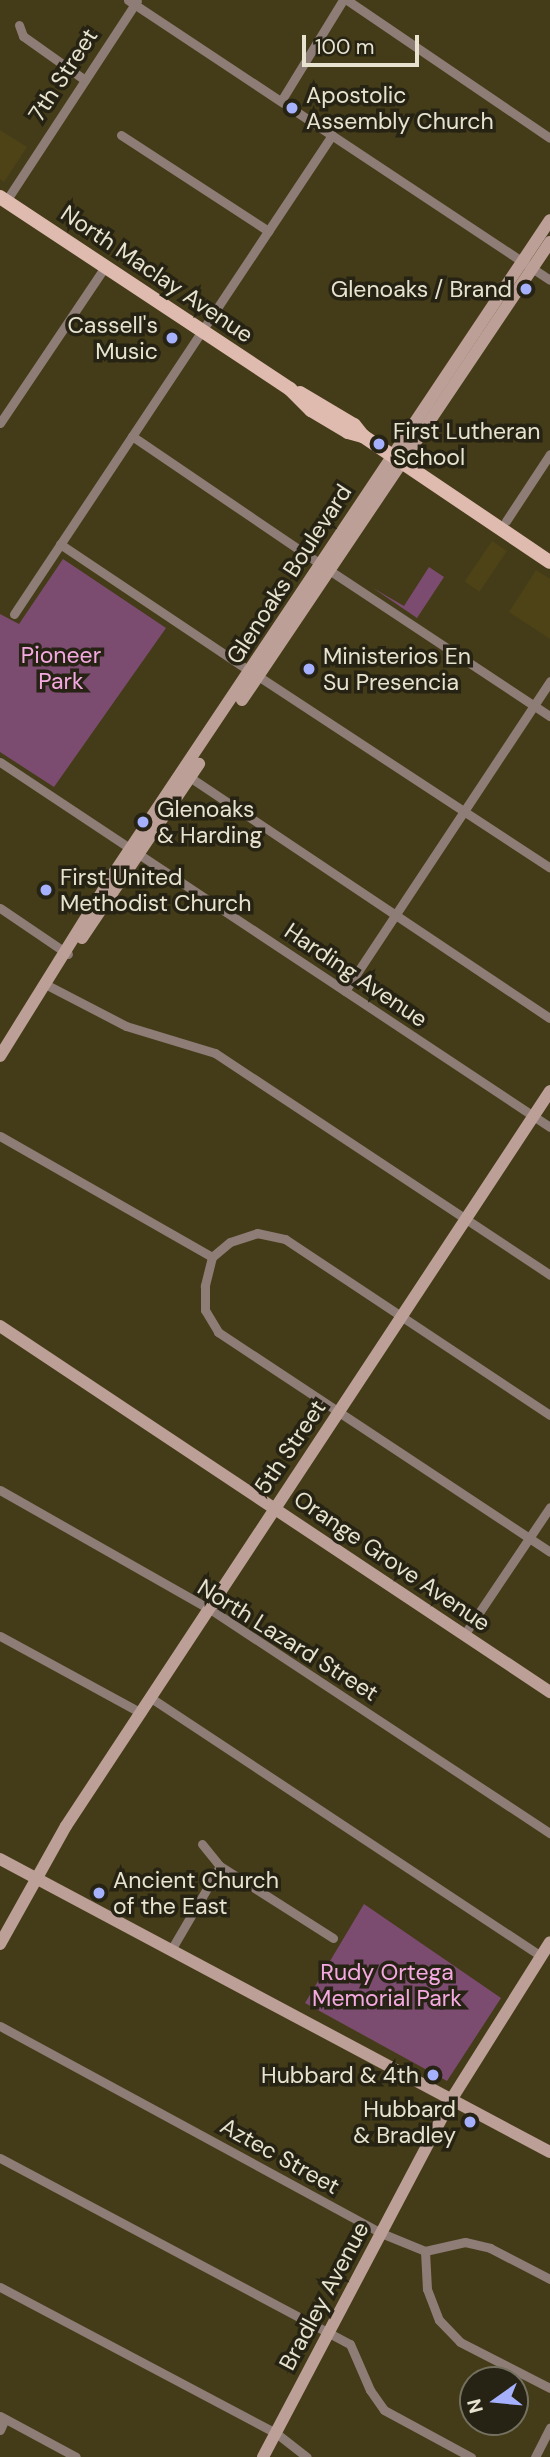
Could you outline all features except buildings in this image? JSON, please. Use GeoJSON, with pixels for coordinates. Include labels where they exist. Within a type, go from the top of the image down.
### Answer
{"type":"FeatureCollection","features":[{"type":"Feature","properties":{"kind":"main road","name":"North Maclay Avenue"},"geometry":{"type":"LineString","coordinates":[[2,202],[202,330],[289,389],[311,410],[348,432],[363,436],[550,562]]}},
{"type":"Feature","properties":{"kind":"street"},"geometry":{"type":"LineString","coordinates":[[281,102],[345,0],[550,138]]}},
{"type":"Feature","properties":{"kind":"street"},"geometry":{"type":"LineString","coordinates":[[134,2],[550,280]]}},
{"type":"Feature","properties":{"kind":"street","name":"7th Street"},"geometry":{"type":"LineString","coordinates":[[2,202],[134,2]]}},
{"type":"Feature","properties":{"kind":"street"},"geometry":{"type":"LineString","coordinates":[[19,25],[23,36],[85,80]]}},
{"type":"Feature","properties":{"kind":"street"},"geometry":{"type":"LineString","coordinates":[[121,135],[268,231]]}},
{"type":"Feature","properties":{"kind":"street"},"geometry":{"type":"LineString","coordinates":[[14,614],[332,135]]}},
{"type":"Feature","properties":{"kind":"street","name":"Glenoaks Boulevard"},"geometry":{"type":"LineString","coordinates":[[1,1052],[527,265],[550,220]]}},
{"type":"Feature","properties":{"kind":"street","name":"Glenoaks Boulevard"},"geometry":{"type":"LineString","coordinates":[[527,265],[550,242]]}},
{"type":"Feature","properties":{"kind":"street"},"geometry":{"type":"LineString","coordinates":[[0,423],[105,267]]}},
{"type":"Feature","properties":{"kind":"street"},"geometry":{"type":"LineString","coordinates":[[132,436],[550,716]]}},
{"type":"Feature","properties":{"kind":"street"},"geometry":{"type":"LineString","coordinates":[[506,521],[550,454]]}},
{"type":"Feature","properties":{"kind":"street"},"geometry":{"type":"LineString","coordinates":[[60,544],[550,868]]}},
{"type":"Feature","properties":{"kind":"street"},"geometry":{"type":"LineString","coordinates":[[345,991],[550,681]]}},
{"type":"Feature","properties":{"kind":"street","name":"Harding Avenue"},"geometry":{"type":"LineString","coordinates":[[0,762],[550,1127]]}},
{"type":"Feature","properties":{"kind":"street"},"geometry":{"type":"LineString","coordinates":[[187,775],[550,1018]]}},
{"type":"Feature","properties":{"kind":"street"},"geometry":{"type":"LineString","coordinates":[[0,908],[68,954]]}},
{"type":"Feature","properties":{"kind":"street"},"geometry":{"type":"LineString","coordinates":[[47,985],[127,1026],[215,1053],[550,1275]]}},
{"type":"Feature","properties":{"kind":"street","name":"5th Street"},"geometry":{"type":"LineString","coordinates":[[0,1944],[66,1826],[550,1091]]}},
{"type":"Feature","properties":{"kind":"street"},"geometry":{"type":"LineString","coordinates":[[0,1136],[212,1257]]}},
{"type":"Feature","properties":{"kind":"street"},"geometry":{"type":"LineString","coordinates":[[550,1415],[285,1239],[257,1233],[230,1242],[212,1257],[205,1286],[205,1310],[218,1332],[337,1414],[550,1552]]}},
{"type":"Feature","properties":{"kind":"street","name":"Orange Grove Avenue"},"geometry":{"type":"LineString","coordinates":[[0,1326],[550,1692]]}},
{"type":"Feature","properties":{"kind":"street","name":"North Lazard Street"},"geometry":{"type":"LineString","coordinates":[[0,1490],[209,1609],[550,1833]]}},
{"type":"Feature","properties":{"kind":"street"},"geometry":{"type":"LineString","coordinates":[[464,1635],[550,1507]]}},
{"type":"Feature","properties":{"kind":"street"},"geometry":{"type":"LineString","coordinates":[[0,1636],[141,1713]]}},
{"type":"Feature","properties":{"kind":"street"},"geometry":{"type":"LineString","coordinates":[[150,1698],[541,1956]]}},
{"type":"Feature","properties":{"kind":"street"},"geometry":{"type":"LineString","coordinates":[[202,1844],[220,1866],[333,1938]]}},
{"type":"Feature","properties":{"kind":"street"},"geometry":{"type":"LineString","coordinates":[[0,1859],[550,2152]]}},
{"type":"Feature","properties":{"kind":"street"},"geometry":{"type":"LineString","coordinates":[[171,1950],[220,1866]]}},
{"type":"Feature","properties":{"kind":"street","name":"Bradley Avenue"},"geometry":{"type":"LineString","coordinates":[[263,2457],[451,2099],[550,1942]]}},
{"type":"Feature","properties":{"kind":"street","name":"Aztec Street"},"geometry":{"type":"LineString","coordinates":[[0,2026],[381,2233],[425,2251]]}},
{"type":"Feature","properties":{"kind":"street"},"geometry":{"type":"LineString","coordinates":[[0,2158],[350,2344],[370,2390],[384,2410],[471,2457]]}},
{"type":"Feature","properties":{"kind":"street"},"geometry":{"type":"LineString","coordinates":[[550,2279],[490,2248],[465,2242],[425,2251],[427,2289],[446,2327],[460,2342],[550,2388]]}},
{"type":"Feature","properties":{"kind":"street"},"geometry":{"type":"LineString","coordinates":[[0,2287],[276,2433],[307,2457]]}},
{"type":"Feature","properties":{"kind":"street"},"geometry":{"type":"LineString","coordinates":[[0,2430],[3,2418],[76,2457]]}},
{"type":"Feature","properties":{"kind":"street"},"geometry":{"type":"LineString","coordinates":[[535,2457],[550,2428]]}},
{"type":"Feature","properties":{"kind":"shaded area"},"geometry":{"type":"Polygon","coordinates":[[[0,130],[27,147],[4,182],[0,179],[0,130]]]}},
{"type":"Feature","properties":{"kind":"shaded area"},"geometry":{"type":"Polygon","coordinates":[[[492,541],[507,551],[480,592],[465,582],[492,541]]]}},
{"type":"Feature","properties":{"kind":"shaded area"},"geometry":{"type":"Polygon","coordinates":[[[536,570],[550,579],[550,639],[509,612],[536,570]]]}},
{"type":"Feature","properties":{"kind":"green space","name":"Pioneer Park"},"geometry":{"type":"Polygon","coordinates":[[[63,559],[166,628],[54,787],[0,752],[0,614],[19,624],[63,559]]]}},
{"type":"Feature","properties":{"kind":"green space"},"geometry":{"type":"Polygon","coordinates":[[[429,567],[444,577],[417,618],[373,588],[404,606],[429,567]]]}},
{"type":"Feature","properties":{"kind":"green space","name":"Rudy Ortega Memorial Park"},"geometry":{"type":"Polygon","coordinates":[[[364,1904],[501,1998],[447,2081],[305,2003],[364,1904]]]}},
{"type":"Feature","properties":{"kind":"place","name":"Apostolic Assembly Church"},"geometry":{"type":"Point","coordinates":[292,108]}},
{"type":"Feature","properties":{"kind":"place","name":"Glenoaks / Brand"},"geometry":{"type":"Point","coordinates":[526,289]}},
{"type":"Feature","properties":{"kind":"place","name":"Cassell's Music"},"geometry":{"type":"Point","coordinates":[172,338]}},
{"type":"Feature","properties":{"kind":"place","name":"First Lutheran School"},"geometry":{"type":"Point","coordinates":[379,444]}},
{"type":"Feature","properties":{"kind":"place","name":"Ministerios En Su Presencia"},"geometry":{"type":"Point","coordinates":[309,669]}},
{"type":"Feature","properties":{"kind":"place","name":"Glenoaks & Harding"},"geometry":{"type":"Point","coordinates":[143,822]}},
{"type":"Feature","properties":{"kind":"place","name":"First United Methodist Church"},"geometry":{"type":"Point","coordinates":[46,890]}},
{"type":"Feature","properties":{"kind":"place","name":"Ancient Church of the East"},"geometry":{"type":"Point","coordinates":[99,1893]}},
{"type":"Feature","properties":{"kind":"place","name":"Hubbard & 4th"},"geometry":{"type":"Point","coordinates":[433,2075]}},
{"type":"Feature","properties":{"kind":"place","name":"Hubbard & Bradley"},"geometry":{"type":"Point","coordinates":[470,2122]}}]}
